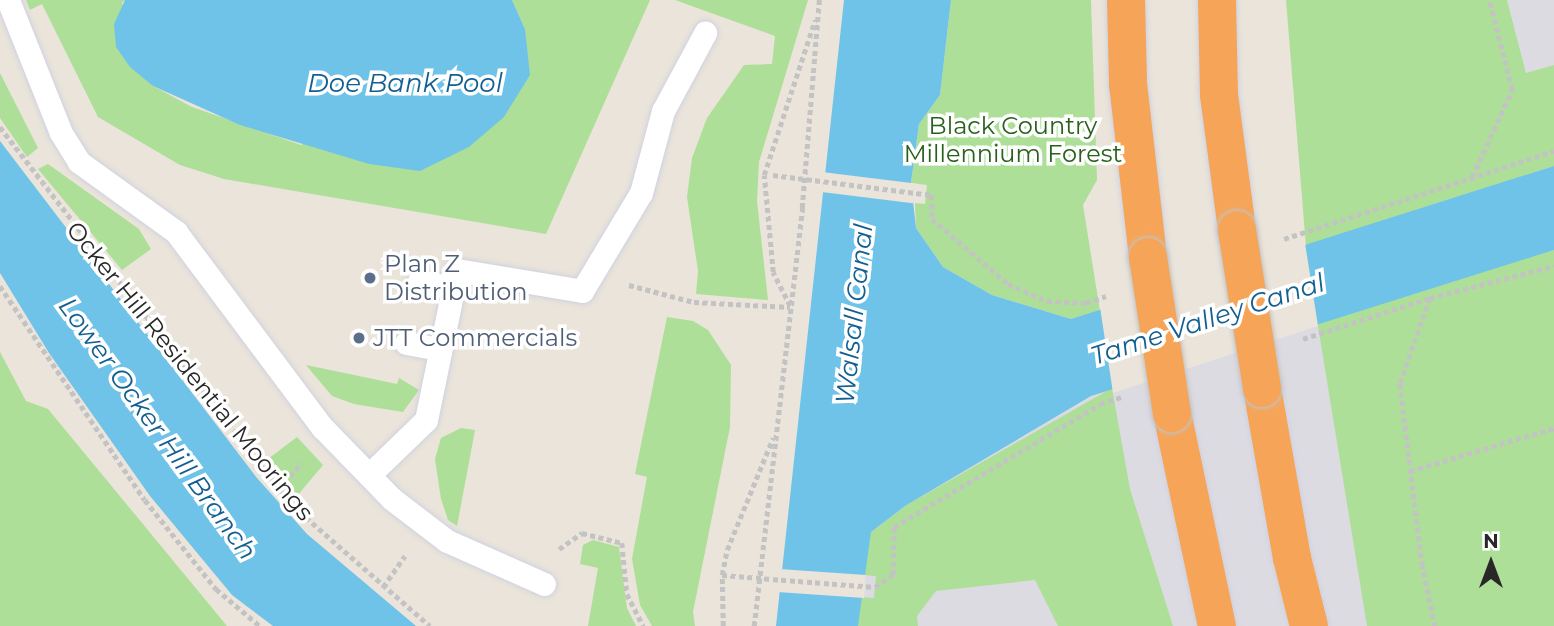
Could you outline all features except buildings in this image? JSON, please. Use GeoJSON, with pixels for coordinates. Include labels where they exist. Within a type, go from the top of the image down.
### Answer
{"type":"FeatureCollection","features":[{"type":"Feature","properties":{"kind":"highway"},"geometry":{"type":"LineString","coordinates":[[1126,0],[1128,84],[1148,257],[1172,413],[1217,626]]}},
{"type":"Feature","properties":{"kind":"highway"},"geometry":{"type":"LineString","coordinates":[[1217,0],[1219,95],[1237,230],[1292,558],[1309,626]]}},
{"type":"Feature","properties":{"kind":"lane"},"geometry":{"type":"LineString","coordinates":[[8,0],[61,133],[79,162],[176,232],[322,427],[369,475],[447,541],[544,584]]}},
{"type":"Feature","properties":{"kind":"lane"},"geometry":{"type":"LineString","coordinates":[[369,475],[426,420],[457,270],[582,291],[641,193],[663,111],[705,33]]}},
{"type":"Feature","properties":{"kind":"lane"},"geometry":{"type":"LineString","coordinates":[[419,281],[453,288]]}},
{"type":"Feature","properties":{"kind":"lane"},"geometry":{"type":"LineString","coordinates":[[406,343],[440,349]]}},
{"type":"Feature","properties":{"kind":"path"},"geometry":{"type":"LineString","coordinates":[[754,626],[790,307],[819,0]]}},
{"type":"Feature","properties":{"kind":"path"},"geometry":{"type":"LineString","coordinates":[[1472,178],[1512,90],[1489,0]]}},
{"type":"Feature","properties":{"kind":"path"},"geometry":{"type":"LineString","coordinates":[[790,307],[773,272],[764,175],[818,11]]}},
{"type":"Feature","properties":{"kind":"path","name":"Ocker Hill Residential Moorings"},"geometry":{"type":"LineString","coordinates":[[0,127],[293,506],[430,626]]}},
{"type":"Feature","properties":{"kind":"path"},"geometry":{"type":"LineString","coordinates":[[1390,205],[1554,150]]}},
{"type":"Feature","properties":{"kind":"path"},"geometry":{"type":"LineString","coordinates":[[764,175],[932,195]]}},
{"type":"Feature","properties":{"kind":"path"},"geometry":{"type":"LineString","coordinates":[[592,276],[694,302],[790,307]]}},
{"type":"Feature","properties":{"kind":"path"},"geometry":{"type":"LineString","coordinates":[[0,286],[145,500],[216,589],[260,626]]}},
{"type":"Feature","properties":{"kind":"path"},"geometry":{"type":"LineString","coordinates":[[1430,298],[1400,384],[1410,471],[1435,626]]}},
{"type":"Feature","properties":{"kind":"path"},"geometry":{"type":"LineString","coordinates":[[1410,471],[1554,428]]}},
{"type":"Feature","properties":{"kind":"path"},"geometry":{"type":"LineString","coordinates":[[723,626],[722,575],[727,550],[776,430]]}},
{"type":"Feature","properties":{"kind":"path"},"geometry":{"type":"LineString","coordinates":[[544,584],[555,552],[582,534],[622,543],[628,594],[643,626]]}},
{"type":"Feature","properties":{"kind":"path"},"geometry":{"type":"LineString","coordinates":[[722,575],[875,587]]}},
{"type":"Feature","properties":{"kind":"shaded area"},"geometry":{"type":"Polygon","coordinates":[[[1507,0],[1554,0],[1554,65],[1526,73],[1507,0]]]}},
{"type":"Feature","properties":{"kind":"shaded area"},"geometry":{"type":"Polygon","coordinates":[[[1554,203],[1554,626],[811,626],[852,368],[1554,203]]]}},
{"type":"Feature","properties":{"kind":"green space"},"geometry":{"type":"Polygon","coordinates":[[[26,0],[125,0],[122,3],[153,86],[192,107],[301,145],[525,29],[512,0],[650,0],[546,234],[224,179],[180,165],[98,117],[42,4],[30,10],[26,0]]]}},
{"type":"Feature","properties":{"kind":"green space"},"geometry":{"type":"Polygon","coordinates":[[[675,0],[808,0],[759,162],[757,201],[768,300],[696,294],[698,271],[687,197],[692,158],[707,118],[744,65],[772,64],[775,36],[675,0]]]}},
{"type":"Feature","properties":{"kind":"green space","name":"Black Country Millennium Forest"},"geometry":{"type":"Polygon","coordinates":[[[951,0],[1091,0],[1097,180],[1083,205],[1100,311],[1071,319],[992,295],[943,267],[916,228],[915,203],[925,204],[927,185],[911,183],[919,124],[940,95],[951,0]]]}},
{"type":"Feature","properties":{"kind":"green space"},"geometry":{"type":"Polygon","coordinates":[[[1286,0],[1507,0],[1526,73],[1554,65],[1554,166],[1306,247],[1286,0]]]}},
{"type":"Feature","properties":{"kind":"green space"},"geometry":{"type":"Polygon","coordinates":[[[0,73],[38,148],[27,157],[0,118],[0,73]]]}},
{"type":"Feature","properties":{"kind":"green space"},"geometry":{"type":"Polygon","coordinates":[[[48,164],[139,229],[151,249],[122,270],[38,169],[48,164]]]}},
{"type":"Feature","properties":{"kind":"green space"},"geometry":{"type":"Polygon","coordinates":[[[1554,250],[1554,626],[1367,626],[1317,320],[1554,250]]]}},
{"type":"Feature","properties":{"kind":"green space"},"geometry":{"type":"Polygon","coordinates":[[[667,317],[693,321],[708,330],[731,365],[730,427],[693,612],[695,626],[652,626],[640,605],[632,559],[647,477],[635,474],[667,317]]]}},
{"type":"Feature","properties":{"kind":"green space"},"geometry":{"type":"Polygon","coordinates":[[[0,352],[26,401],[48,409],[227,626],[0,626],[0,352]]]}},
{"type":"Feature","properties":{"kind":"green space"},"geometry":{"type":"Polygon","coordinates":[[[306,365],[397,384],[399,378],[419,390],[403,412],[354,404],[332,396],[306,365]]]}},
{"type":"Feature","properties":{"kind":"green space"},"geometry":{"type":"Polygon","coordinates":[[[1112,388],[1130,489],[1173,626],[1058,626],[1035,580],[936,591],[917,616],[918,626],[858,626],[860,597],[874,598],[876,576],[863,575],[871,532],[905,506],[1112,388]]]}},
{"type":"Feature","properties":{"kind":"green space"},"geometry":{"type":"Polygon","coordinates":[[[461,428],[475,430],[457,526],[448,520],[441,499],[435,459],[441,438],[461,428]]]}},
{"type":"Feature","properties":{"kind":"green space"},"geometry":{"type":"Polygon","coordinates":[[[297,437],[323,465],[297,496],[268,459],[297,437]]]}},
{"type":"Feature","properties":{"kind":"green space"},"geometry":{"type":"Polygon","coordinates":[[[593,540],[619,547],[627,608],[636,626],[588,626],[598,568],[580,564],[583,545],[593,540]]]}},
{"type":"Feature","properties":{"kind":"water","name":"Doe Bank Pool"},"geometry":{"type":"Polygon","coordinates":[[[125,0],[512,0],[525,29],[530,75],[504,117],[469,147],[420,171],[369,164],[240,125],[153,86],[130,67],[116,47],[114,24],[125,0]]]}},
{"type":"Feature","properties":{"kind":"water"},"geometry":{"type":"Polygon","coordinates":[[[844,0],[951,0],[940,95],[919,124],[911,183],[916,228],[943,267],[992,295],[1071,319],[1554,166],[1554,250],[1091,396],[905,506],[871,532],[858,626],[776,626],[844,0]]]}},
{"type":"Feature","properties":{"kind":"water","name":"Lower Ocker Hill Branch"},"geometry":{"type":"Polygon","coordinates":[[[0,141],[257,478],[307,534],[416,626],[273,626],[232,595],[150,496],[49,353],[0,273],[0,141]]]}},
{"type":"Feature","properties":{"kind":"pier"},"geometry":{"type":"Polygon","coordinates":[[[822,172],[915,183],[913,203],[820,192],[822,172]]]}},
{"type":"Feature","properties":{"kind":"pier"},"geometry":{"type":"Polygon","coordinates":[[[1305,243],[1318,326],[1113,393],[1100,307],[1305,243]]]}},
{"type":"Feature","properties":{"kind":"pier"},"geometry":{"type":"Polygon","coordinates":[[[779,569],[866,575],[864,598],[777,592],[779,569]]]}},
{"type":"Feature","properties":{"kind":"place","name":"Plan Z Distribution"},"geometry":{"type":"Point","coordinates":[370,278]}},
{"type":"Feature","properties":{"kind":"place","name":"JTT Commercials"},"geometry":{"type":"Point","coordinates":[359,338]}},
{"type":"Feature","properties":{"kind":"water label","name":"Walsall Canal"},"geometry":{"type":"Point","coordinates":[855,314]}},
{"type":"Feature","properties":{"kind":"water label","name":"Tame Valley Canal"},"geometry":{"type":"Point","coordinates":[1208,320]}}]}
